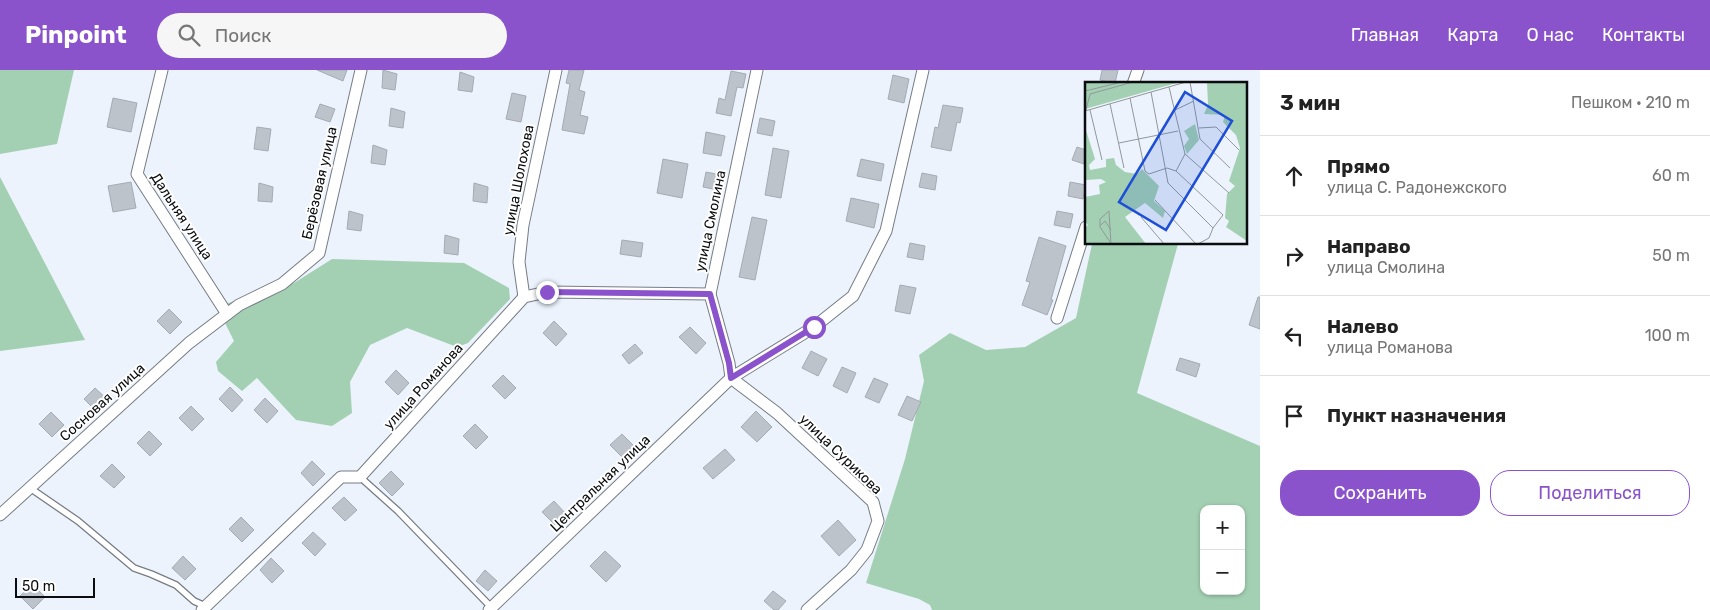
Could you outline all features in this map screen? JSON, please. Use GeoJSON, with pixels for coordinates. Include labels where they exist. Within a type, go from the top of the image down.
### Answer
{"type":"FeatureCollection","features":[{"type":"Feature","properties":{"kind":"street","name":"Дальняя улица"},"geometry":{"type":"LineString","coordinates":[[162,70],[136,174],[227,314]]}},
{"type":"Feature","properties":{"kind":"street","name":"Берёзовая улица"},"geometry":{"type":"LineString","coordinates":[[227,314],[239,304],[282,284],[319,253],[360,70]]}},
{"type":"Feature","properties":{"kind":"street","name":"улица Шолохова"},"geometry":{"type":"LineString","coordinates":[[524,297],[519,262],[523,225],[556,70]]}},
{"type":"Feature","properties":{"kind":"street","name":"улица Смолина"},"geometry":{"type":"LineString","coordinates":[[731,378],[729,363],[710,294],[757,70]]}},
{"type":"Feature","properties":{"kind":"street","name":"Центральная улица"},"geometry":{"type":"LineString","coordinates":[[492,609],[731,378],[814,327],[853,296],[886,230],[923,70]]}},
{"type":"Feature","properties":{"kind":"street"},"geometry":{"type":"LineString","coordinates":[[1134,82],[1138,70]]}},
{"type":"Feature","properties":{"kind":"street"},"geometry":{"type":"LineString","coordinates":[[1058,318],[1085,230]]}},
{"type":"Feature","properties":{"kind":"street"},"geometry":{"type":"LineString","coordinates":[[524,297],[547,292],[710,294]]}},
{"type":"Feature","properties":{"kind":"street","name":"улица Романова"},"geometry":{"type":"LineString","coordinates":[[360,477],[524,297]]}},
{"type":"Feature","properties":{"kind":"street","name":"Сосновая улица"},"geometry":{"type":"LineString","coordinates":[[0,515],[189,343],[227,314]]}},
{"type":"Feature","properties":{"kind":"street","name":"улица Сурикова"},"geometry":{"type":"LineString","coordinates":[[731,378],[777,413],[873,502],[878,521],[867,550],[851,570],[807,610]]}},
{"type":"Feature","properties":{"kind":"street"},"geometry":{"type":"LineString","coordinates":[[204,608],[341,477],[360,477]]}},
{"type":"Feature","properties":{"kind":"lane"},"geometry":{"type":"LineString","coordinates":[[360,477],[398,511],[492,609]]}},
{"type":"Feature","properties":{"kind":"lane"},"geometry":{"type":"LineString","coordinates":[[30,488],[78,520],[134,568],[152,574],[176,586],[204,608]]}},
{"type":"Feature","properties":{"kind":"green space"},"geometry":{"type":"Polygon","coordinates":[[[0,70],[74,70],[57,144],[0,154],[0,70]]]}},
{"type":"Feature","properties":{"kind":"green space"},"geometry":{"type":"Polygon","coordinates":[[[0,177],[85,340],[0,351],[0,177]]]}},
{"type":"Feature","properties":{"kind":"green space"},"geometry":{"type":"Polygon","coordinates":[[[1092,245],[1178,245],[1137,393],[1260,446],[1260,610],[932,610],[930,605],[919,599],[866,583],[905,459],[924,381],[919,355],[950,333],[986,350],[1025,347],[1076,318],[1092,245]]]}},
{"type":"Feature","properties":{"kind":"green space"},"geometry":{"type":"Polygon","coordinates":[[[332,259],[464,263],[509,288],[510,299],[468,343],[457,347],[407,328],[370,345],[350,382],[352,413],[332,426],[296,420],[257,378],[242,391],[218,371],[216,362],[234,341],[222,317],[225,304],[294,283],[332,259]]]}},
{"type":"Feature","properties":{"kind":"building"},"geometry":{"type":"Polygon","coordinates":[[[317,70],[347,70],[343,81],[317,70]]]}},
{"type":"Feature","properties":{"kind":"building"},"geometry":{"type":"Polygon","coordinates":[[[383,70],[397,74],[395,90],[382,88],[383,70]]]}},
{"type":"Feature","properties":{"kind":"building"},"geometry":{"type":"Polygon","coordinates":[[[569,70],[584,70],[579,90],[585,92],[580,115],[588,117],[584,134],[562,130],[570,84],[566,83],[569,70]]]}},
{"type":"Feature","properties":{"kind":"building"},"geometry":{"type":"Polygon","coordinates":[[[1102,70],[1118,70],[1115,82],[1100,80],[1102,70]]]}},
{"type":"Feature","properties":{"kind":"building"},"geometry":{"type":"Polygon","coordinates":[[[731,71],[746,74],[743,88],[737,87],[731,116],[716,113],[719,98],[725,100],[731,71]]]}},
{"type":"Feature","properties":{"kind":"building"},"geometry":{"type":"Polygon","coordinates":[[[460,72],[474,77],[472,92],[458,90],[460,72]]]}},
{"type":"Feature","properties":{"kind":"building"},"geometry":{"type":"Polygon","coordinates":[[[893,75],[909,79],[904,103],[888,99],[893,75]]]}},
{"type":"Feature","properties":{"kind":"building"},"geometry":{"type":"Polygon","coordinates":[[[512,93],[526,96],[521,122],[506,119],[512,93]]]}},
{"type":"Feature","properties":{"kind":"building"},"geometry":{"type":"Polygon","coordinates":[[[113,98],[137,103],[131,132],[107,127],[113,98]]]}},
{"type":"Feature","properties":{"kind":"building"},"geometry":{"type":"Polygon","coordinates":[[[320,104],[335,109],[330,122],[315,117],[320,104]]]}},
{"type":"Feature","properties":{"kind":"building"},"geometry":{"type":"Polygon","coordinates":[[[943,105],[963,108],[960,123],[957,122],[951,151],[931,147],[935,127],[938,128],[943,105]]]}},
{"type":"Feature","properties":{"kind":"building"},"geometry":{"type":"Polygon","coordinates":[[[391,108],[405,112],[403,128],[389,126],[391,108]]]}},
{"type":"Feature","properties":{"kind":"building"},"geometry":{"type":"Polygon","coordinates":[[[760,118],[775,121],[772,136],[757,133],[760,118]]]}},
{"type":"Feature","properties":{"kind":"building"},"geometry":{"type":"Polygon","coordinates":[[[257,127],[271,129],[268,151],[254,149],[257,127]]]}},
{"type":"Feature","properties":{"kind":"building"},"geometry":{"type":"Polygon","coordinates":[[[706,132],[725,136],[721,156],[703,153],[706,132]]]}},
{"type":"Feature","properties":{"kind":"building"},"geometry":{"type":"Polygon","coordinates":[[[373,145],[387,150],[385,165],[371,163],[373,145]]]}},
{"type":"Feature","properties":{"kind":"building"},"geometry":{"type":"Polygon","coordinates":[[[1077,147],[1085,150],[1084,164],[1072,160],[1077,147]]]}},
{"type":"Feature","properties":{"kind":"building"},"geometry":{"type":"Polygon","coordinates":[[[773,148],[789,151],[781,198],[765,195],[773,148]]]}},
{"type":"Feature","properties":{"kind":"building"},"geometry":{"type":"Polygon","coordinates":[[[663,159],[688,164],[682,198],[657,193],[663,159]]]}},
{"type":"Feature","properties":{"kind":"building"},"geometry":{"type":"Polygon","coordinates":[[[861,159],[884,164],[881,181],[857,176],[861,159]]]}},
{"type":"Feature","properties":{"kind":"building"},"geometry":{"type":"Polygon","coordinates":[[[706,172],[721,175],[718,190],[703,187],[706,172]]]}},
{"type":"Feature","properties":{"kind":"building"},"geometry":{"type":"Polygon","coordinates":[[[922,173],[937,176],[935,190],[919,187],[922,173]]]}},
{"type":"Feature","properties":{"kind":"building"},"geometry":{"type":"Polygon","coordinates":[[[131,182],[136,208],[113,212],[108,186],[131,182]]]}},
{"type":"Feature","properties":{"kind":"building"},"geometry":{"type":"Polygon","coordinates":[[[1070,182],[1085,185],[1083,199],[1068,196],[1070,182]]]}},
{"type":"Feature","properties":{"kind":"building"},"geometry":{"type":"Polygon","coordinates":[[[259,183],[273,187],[272,202],[258,201],[259,183]]]}},
{"type":"Feature","properties":{"kind":"building"},"geometry":{"type":"Polygon","coordinates":[[[474,183],[488,187],[487,203],[473,201],[474,183]]]}},
{"type":"Feature","properties":{"kind":"building"},"geometry":{"type":"Polygon","coordinates":[[[851,198],[879,204],[874,228],[846,221],[851,198]]]}},
{"type":"Feature","properties":{"kind":"building"},"geometry":{"type":"Polygon","coordinates":[[[349,211],[363,215],[361,231],[347,229],[349,211]]]}},
{"type":"Feature","properties":{"kind":"building"},"geometry":{"type":"Polygon","coordinates":[[[1057,211],[1073,214],[1070,228],[1054,225],[1057,211]]]}},
{"type":"Feature","properties":{"kind":"building"},"geometry":{"type":"Polygon","coordinates":[[[752,217],[767,220],[755,280],[739,277],[752,217]]]}},
{"type":"Feature","properties":{"kind":"building"},"geometry":{"type":"Polygon","coordinates":[[[445,235],[459,239],[458,255],[444,253],[445,235]]]}},
{"type":"Feature","properties":{"kind":"building"},"geometry":{"type":"Polygon","coordinates":[[[1039,237],[1066,246],[1051,300],[1053,300],[1047,315],[1022,305],[1030,282],[1026,281],[1039,237]]]}},
{"type":"Feature","properties":{"kind":"building"},"geometry":{"type":"Polygon","coordinates":[[[622,240],[643,243],[641,257],[620,254],[622,240]]]}},
{"type":"Feature","properties":{"kind":"building"},"geometry":{"type":"Polygon","coordinates":[[[910,243],[925,246],[923,260],[907,257],[910,243]]]}},
{"type":"Feature","properties":{"kind":"building"},"geometry":{"type":"Polygon","coordinates":[[[900,285],[916,288],[910,314],[895,311],[900,285]]]}},
{"type":"Feature","properties":{"kind":"building"},"geometry":{"type":"Polygon","coordinates":[[[1258,297],[1260,297],[1260,329],[1249,325],[1258,297]]]}},
{"type":"Feature","properties":{"kind":"building"},"geometry":{"type":"Polygon","coordinates":[[[169,309],[182,322],[170,334],[157,321],[169,309]]]}},
{"type":"Feature","properties":{"kind":"building"},"geometry":{"type":"Polygon","coordinates":[[[554,321],[567,334],[556,346],[543,333],[554,321]]]}},
{"type":"Feature","properties":{"kind":"building"},"geometry":{"type":"Polygon","coordinates":[[[690,327],[706,343],[696,354],[679,337],[690,327]]]}},
{"type":"Feature","properties":{"kind":"building"},"geometry":{"type":"Polygon","coordinates":[[[635,344],[643,353],[629,364],[622,355],[635,344]]]}},
{"type":"Feature","properties":{"kind":"building"},"geometry":{"type":"Polygon","coordinates":[[[811,351],[827,359],[818,376],[802,368],[811,351]]]}},
{"type":"Feature","properties":{"kind":"building"},"geometry":{"type":"Polygon","coordinates":[[[1180,358],[1200,364],[1196,377],[1176,370],[1180,358]]]}},
{"type":"Feature","properties":{"kind":"building"},"geometry":{"type":"Polygon","coordinates":[[[842,367],[856,373],[847,393],[833,386],[842,367]]]}},
{"type":"Feature","properties":{"kind":"building"},"geometry":{"type":"Polygon","coordinates":[[[396,370],[409,383],[398,395],[385,382],[396,370]]]}},
{"type":"Feature","properties":{"kind":"building"},"geometry":{"type":"Polygon","coordinates":[[[503,375],[516,388],[505,399],[492,386],[503,375]]]}},
{"type":"Feature","properties":{"kind":"building"},"geometry":{"type":"Polygon","coordinates":[[[874,378],[888,384],[879,403],[865,397],[874,378]]]}},
{"type":"Feature","properties":{"kind":"building"},"geometry":{"type":"Polygon","coordinates":[[[230,387],[243,400],[232,412],[219,399],[230,387]]]}},
{"type":"Feature","properties":{"kind":"building"},"geometry":{"type":"Polygon","coordinates":[[[95,388],[108,400],[97,412],[84,399],[95,388]]]}},
{"type":"Feature","properties":{"kind":"building"},"geometry":{"type":"Polygon","coordinates":[[[907,396],[921,402],[912,421],[898,415],[907,396]]]}},
{"type":"Feature","properties":{"kind":"building"},"geometry":{"type":"Polygon","coordinates":[[[265,398],[278,411],[267,423],[254,410],[265,398]]]}},
{"type":"Feature","properties":{"kind":"building"},"geometry":{"type":"Polygon","coordinates":[[[191,406],[204,419],[192,431],[179,418],[191,406]]]}},
{"type":"Feature","properties":{"kind":"building"},"geometry":{"type":"Polygon","coordinates":[[[756,411],[772,427],[757,442],[741,427],[756,411]]]}},
{"type":"Feature","properties":{"kind":"building"},"geometry":{"type":"Polygon","coordinates":[[[51,412],[64,425],[52,437],[39,424],[51,412]]]}},
{"type":"Feature","properties":{"kind":"building"},"geometry":{"type":"Polygon","coordinates":[[[475,424],[488,437],[476,449],[463,436],[475,424]]]}},
{"type":"Feature","properties":{"kind":"building"},"geometry":{"type":"Polygon","coordinates":[[[149,431],[162,444],[150,456],[137,443],[149,431]]]}},
{"type":"Feature","properties":{"kind":"building"},"geometry":{"type":"Polygon","coordinates":[[[622,434],[635,447],[623,458],[610,445],[622,434]]]}},
{"type":"Feature","properties":{"kind":"building"},"geometry":{"type":"Polygon","coordinates":[[[725,449],[735,460],[713,479],[703,468],[725,449]]]}},
{"type":"Feature","properties":{"kind":"building"},"geometry":{"type":"Polygon","coordinates":[[[312,461],[325,474],[313,486],[301,473],[312,461]]]}},
{"type":"Feature","properties":{"kind":"building"},"geometry":{"type":"Polygon","coordinates":[[[112,464],[125,477],[114,488],[100,476],[112,464]]]}},
{"type":"Feature","properties":{"kind":"building"},"geometry":{"type":"Polygon","coordinates":[[[391,471],[404,484],[392,496],[379,483],[391,471]]]}},
{"type":"Feature","properties":{"kind":"building"},"geometry":{"type":"Polygon","coordinates":[[[344,497],[357,510],[345,521],[332,508],[344,497]]]}},
{"type":"Feature","properties":{"kind":"building"},"geometry":{"type":"Polygon","coordinates":[[[554,501],[566,514],[555,525],[542,512],[554,501]]]}},
{"type":"Feature","properties":{"kind":"building"},"geometry":{"type":"Polygon","coordinates":[[[241,517],[254,530],[242,542],[229,529],[241,517]]]}},
{"type":"Feature","properties":{"kind":"building"},"geometry":{"type":"Polygon","coordinates":[[[838,520],[856,540],[839,556],[821,536],[838,520]]]}},
{"type":"Feature","properties":{"kind":"building"},"geometry":{"type":"Polygon","coordinates":[[[313,532],[326,544],[315,556],[302,543],[313,532]]]}},
{"type":"Feature","properties":{"kind":"building"},"geometry":{"type":"Polygon","coordinates":[[[605,551],[621,566],[606,582],[590,566],[605,551]]]}},
{"type":"Feature","properties":{"kind":"building"},"geometry":{"type":"Polygon","coordinates":[[[183,556],[196,569],[185,580],[172,568],[183,556]]]}},
{"type":"Feature","properties":{"kind":"building"},"geometry":{"type":"Polygon","coordinates":[[[271,558],[284,571],[272,583],[260,570],[271,558]]]}},
{"type":"Feature","properties":{"kind":"building"},"geometry":{"type":"Polygon","coordinates":[[[485,570],[497,581],[488,591],[476,581],[485,570]]]}},
{"type":"Feature","properties":{"kind":"building"},"geometry":{"type":"Polygon","coordinates":[[[32,584],[45,597],[33,609],[20,596],[32,584]]]}},
{"type":"Feature","properties":{"kind":"building"},"geometry":{"type":"Polygon","coordinates":[[[773,591],[786,601],[778,610],[774,610],[764,601],[773,591]]]}},
{"type":"Feature","properties":{"kind":"route"},"geometry":{"type":"LineString","coordinates":[[547,292],[710,294],[729,363],[731,378],[814,327]]}}]}
